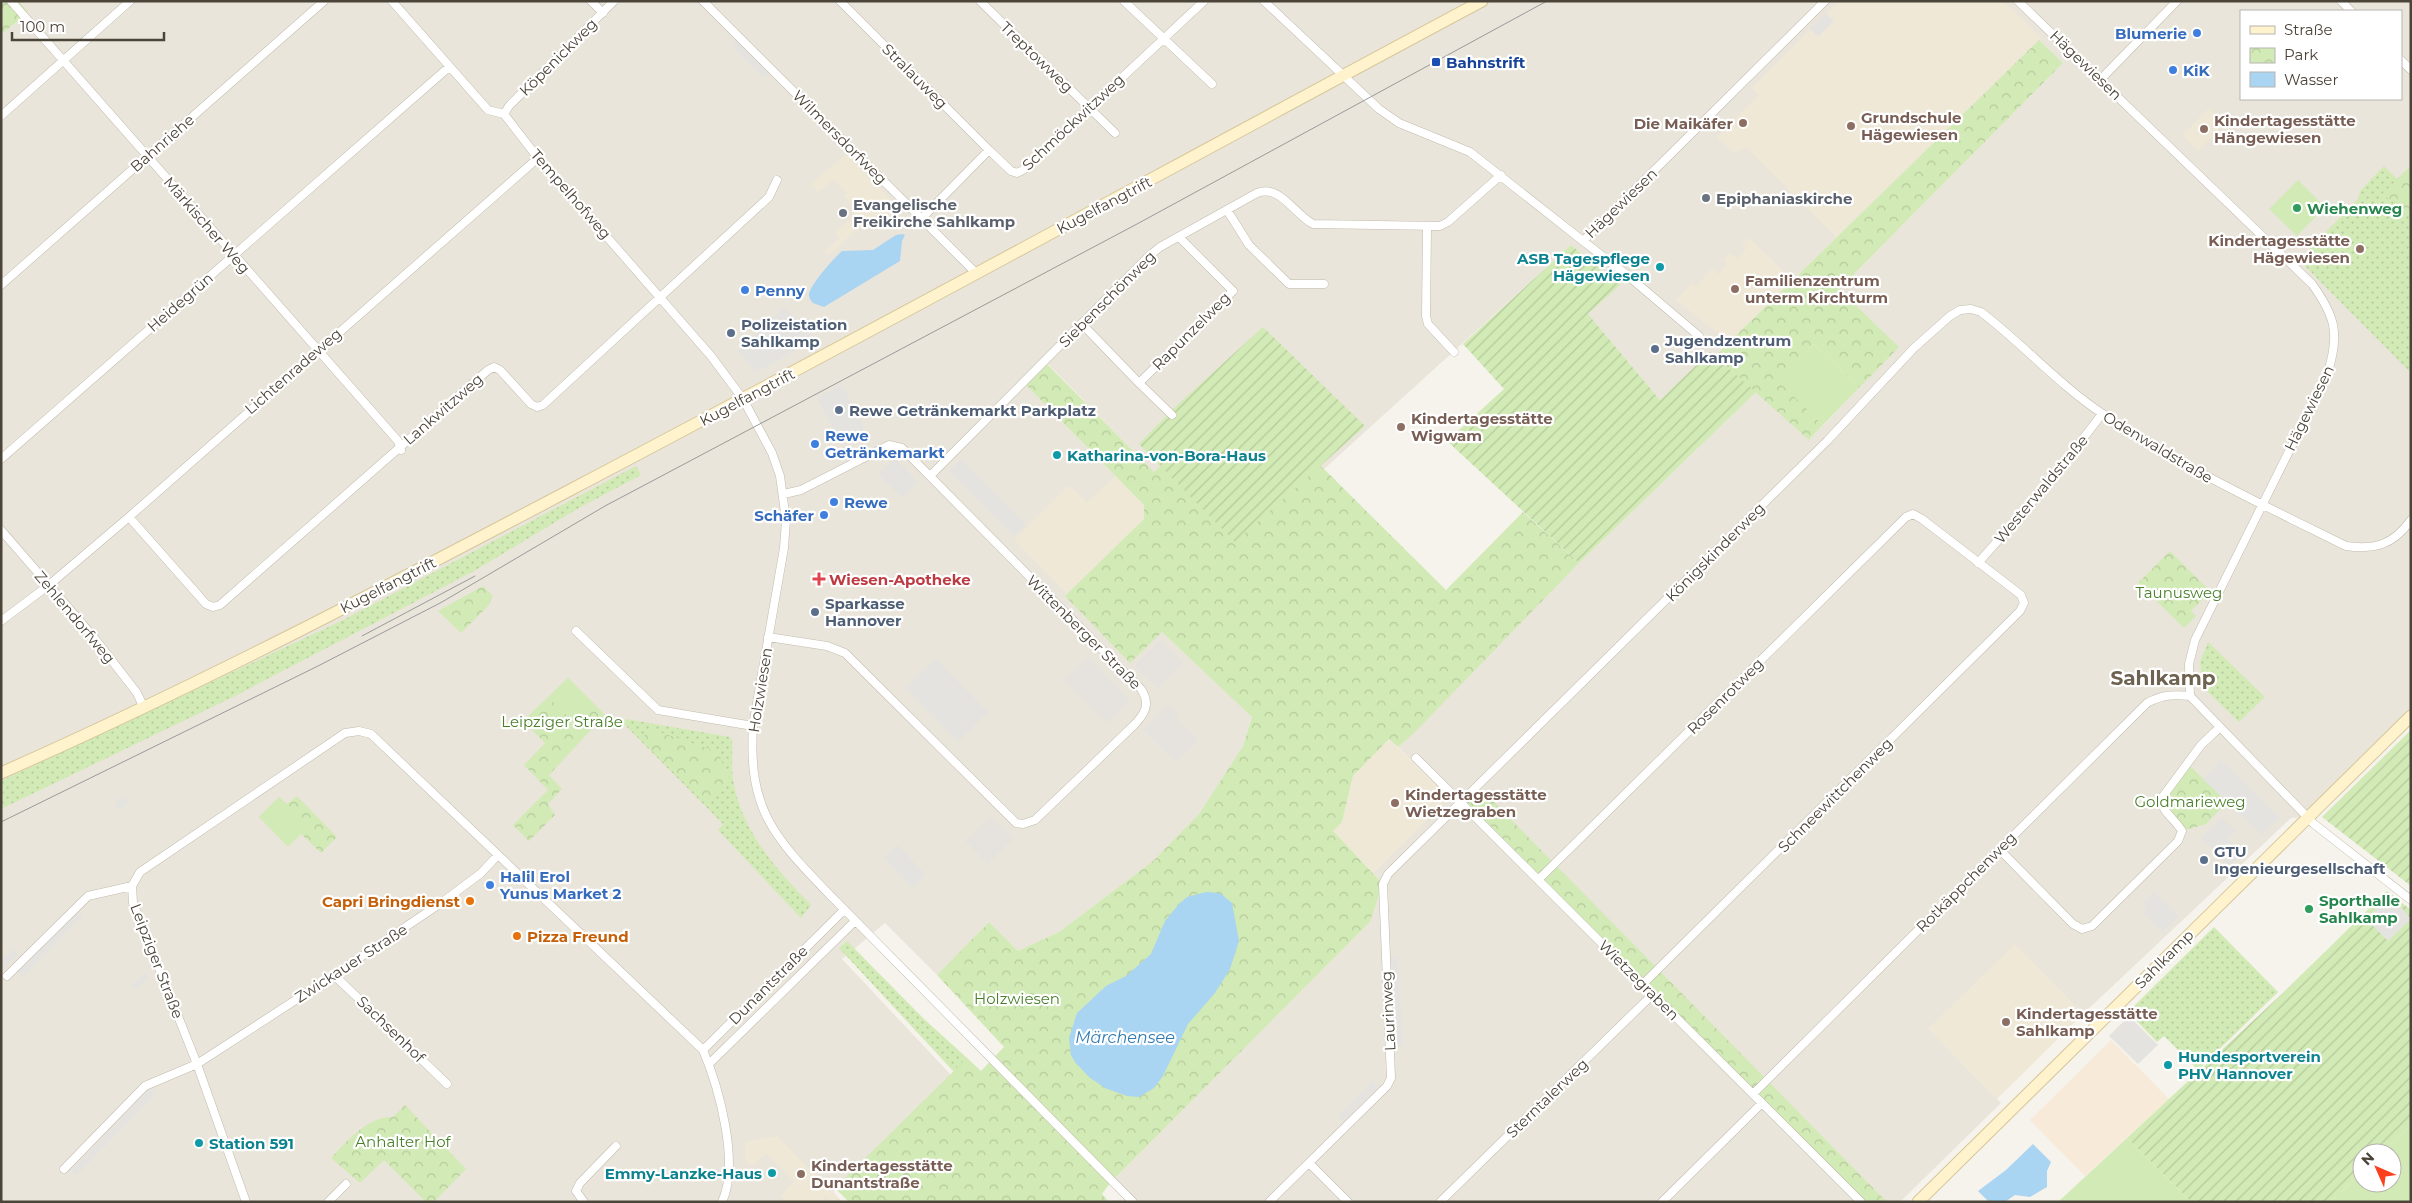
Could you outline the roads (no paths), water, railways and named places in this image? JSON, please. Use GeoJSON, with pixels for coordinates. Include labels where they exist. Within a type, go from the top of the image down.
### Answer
{"type":"FeatureCollection","features":[{"type":"Feature","properties":{"kind":"street","name":"Märkischer Weg"},"geometry":{"type":"LineString","coordinates":[[11,1],[398,441],[400,449]]}},
{"type":"Feature","properties":{"kind":"street"},"geometry":{"type":"LineString","coordinates":[[1,116],[130,1]]}},
{"type":"Feature","properties":{"kind":"street","name":"Bahnriehe"},"geometry":{"type":"LineString","coordinates":[[1,285],[324,1]]}},
{"type":"Feature","properties":{"kind":"street","name":"Tempelhofweg"},"geometry":{"type":"LineString","coordinates":[[392,1],[488,110],[504,114],[538,158],[711,356],[743,399]]}},
{"type":"Feature","properties":{"kind":"street"},"geometry":{"type":"LineString","coordinates":[[591,1],[603,13]]}},
{"type":"Feature","properties":{"kind":"street","name":"Köpenickweg"},"geometry":{"type":"LineString","coordinates":[[504,114],[509,106],[614,1]]}},
{"type":"Feature","properties":{"kind":"street","name":"Wilmersdorfweg"},"geometry":{"type":"LineString","coordinates":[[703,1],[976,273]]}},
{"type":"Feature","properties":{"kind":"street","name":"Stralauweg"},"geometry":{"type":"LineString","coordinates":[[840,1],[989,150]]}},
{"type":"Feature","properties":{"kind":"street","name":"Treptowweg"},"geometry":{"type":"LineString","coordinates":[[980,1],[1115,133]]}},
{"type":"Feature","properties":{"kind":"street"},"geometry":{"type":"LineString","coordinates":[[1124,1],[1212,84]]}},
{"type":"Feature","properties":{"kind":"street","name":"Schmöckwitzweg"},"geometry":{"type":"LineString","coordinates":[[989,150],[1011,171],[1017,173],[1023,170],[1204,1]]}},
{"type":"Feature","properties":{"kind":"street"},"geometry":{"type":"LineString","coordinates":[[1264,1],[1343,75]]}},
{"type":"Feature","properties":{"kind":"street","name":"Kugelfangtrift"},"geometry":{"type":"LineString","coordinates":[[1,773],[378,592],[743,399],[1482,1]]}},
{"type":"Feature","properties":{"kind":"street","name":"Hägewiesen"},"geometry":{"type":"LineString","coordinates":[[1343,75],[1388,116],[1470,152],[1583,240],[1825,1]]}},
{"type":"Feature","properties":{"kind":"street","name":"Hägewiesen"},"geometry":{"type":"LineString","coordinates":[[2018,1],[2312,284],[2331,312],[2334,341],[2333,357],[2328,375],[2261,504],[2191,651],[2190,696]]}},
{"type":"Feature","properties":{"kind":"street"},"geometry":{"type":"LineString","coordinates":[[2101,79],[2177,1]]}},
{"type":"Feature","properties":{"kind":"street"},"geometry":{"type":"LineString","coordinates":[[2340,1],[2350,10]]}},
{"type":"Feature","properties":{"kind":"street"},"geometry":{"type":"LineString","coordinates":[[2402,61],[2411,70]]}},
{"type":"Feature","properties":{"kind":"street","name":"Heidegrün"},"geometry":{"type":"LineString","coordinates":[[1,459],[449,67]]}},
{"type":"Feature","properties":{"kind":"street"},"geometry":{"type":"LineString","coordinates":[[922,218],[989,150]]}},
{"type":"Feature","properties":{"kind":"street","name":"Lichtenradeweg"},"geometry":{"type":"LineString","coordinates":[[1,622],[50,585],[129,517],[538,158]]}},
{"type":"Feature","properties":{"kind":"street","name":"Siebenschönweg"},"geometry":{"type":"LineString","coordinates":[[930,476],[1149,256],[1160,247],[1227,210],[1266,190],[1275,192],[1303,219],[1312,224],[1440,226],[1448,222],[1500,175]]}},
{"type":"Feature","properties":{"kind":"street","name":"Lankwitzweg"},"geometry":{"type":"LineString","coordinates":[[129,517],[206,604],[220,605],[488,370],[494,367],[500,370],[531,404],[537,407],[543,405],[769,197],[777,180]]}},
{"type":"Feature","properties":{"kind":"street"},"geometry":{"type":"LineString","coordinates":[[1227,210],[1249,245],[1289,284],[1324,284]]}},
{"type":"Feature","properties":{"kind":"street"},"geometry":{"type":"LineString","coordinates":[[1427,227],[1426,316],[1428,324],[1454,352]]}},
{"type":"Feature","properties":{"kind":"street","name":"Rapunzelweg"},"geometry":{"type":"LineString","coordinates":[[1140,383],[1233,291],[1179,237]]}},
{"type":"Feature","properties":{"kind":"street"},"geometry":{"type":"LineString","coordinates":[[1583,240],[1699,336]]}},
{"type":"Feature","properties":{"kind":"street","name":"Odenwaldstraße"},"geometry":{"type":"LineString","coordinates":[[1971,309],[1981,312],[1989,318],[2059,380],[2102,414],[2194,470],[2346,546],[2367,549],[2379,546],[2396,536],[2411,520]]}},
{"type":"Feature","properties":{"kind":"street","name":"Königskinderweg"},"geometry":{"type":"LineString","coordinates":[[1461,803],[1828,441],[1914,348],[1950,316],[1960,310],[1971,309]]}},
{"type":"Feature","properties":{"kind":"street","name":"Rapunzelweg"},"geometry":{"type":"LineString","coordinates":[[1082,324],[1172,415]]}},
{"type":"Feature","properties":{"kind":"street","name":"Holzwiesen"},"geometry":{"type":"LineString","coordinates":[[743,399],[772,453],[784,494],[786,520],[784,548],[753,726],[753,770],[757,793],[766,817],[787,851],[1133,1202]]}},
{"type":"Feature","properties":{"kind":"street","name":"Westerwaldstraße"},"geometry":{"type":"LineString","coordinates":[[1978,562],[2048,484],[2102,414]]}},
{"type":"Feature","properties":{"kind":"street","name":"Wittenberger Straße"},"geometry":{"type":"LineString","coordinates":[[768,637],[827,646],[845,653],[1016,823],[1023,824],[1035,820],[1133,726],[1146,710],[1146,698],[1141,689],[902,448],[889,445],[801,490],[784,494]]}},
{"type":"Feature","properties":{"kind":"street","name":"Rosenrotweg"},"geometry":{"type":"LineString","coordinates":[[1538,880],[1899,524],[1913,514],[1978,562]]}},
{"type":"Feature","properties":{"kind":"street","name":"Zehlendorfweg"},"geometry":{"type":"LineString","coordinates":[[1,530],[92,635],[137,693],[143,706]]}},
{"type":"Feature","properties":{"kind":"street","name":"Schneewittchenweg"},"geometry":{"type":"LineString","coordinates":[[1643,984],[2020,611],[2024,603],[2021,595],[1978,562]]}},
{"type":"Feature","properties":{"kind":"street"},"geometry":{"type":"LineString","coordinates":[[576,631],[658,710],[753,726]]}},
{"type":"Feature","properties":{"kind":"street","name":"Rotkäppchenweg"},"geometry":{"type":"LineString","coordinates":[[1753,1094],[2147,703],[2158,697],[2174,694],[2190,696]]}},
{"type":"Feature","properties":{"kind":"street"},"geometry":{"type":"LineString","coordinates":[[2190,696],[2307,817],[2411,900]]}},
{"type":"Feature","properties":{"kind":"street","name":"Sahlkamp"},"geometry":{"type":"LineString","coordinates":[[1918,1202],[2411,716]]}},
{"type":"Feature","properties":{"kind":"street"},"geometry":{"type":"LineString","coordinates":[[1999,849],[2073,924],[2082,929],[2092,926],[2178,841],[2182,831],[2177,822],[2162,806],[2161,799],[2201,745],[2219,728]]}},
{"type":"Feature","properties":{"kind":"street","name":"Leipziger Straße"},"geometry":{"type":"LineString","coordinates":[[246,1202],[197,1064],[133,903],[132,886],[140,872],[345,734],[359,731],[371,734],[703,1050]]}},
{"type":"Feature","properties":{"kind":"street","name":"Wietzegraben"},"geometry":{"type":"LineString","coordinates":[[1416,758],[1861,1202]]}},
{"type":"Feature","properties":{"kind":"street","name":"Laurinweg"},"geometry":{"type":"LineString","coordinates":[[1269,1202],[1387,1086],[1391,1078],[1383,884],[1388,874],[1461,803]]}},
{"type":"Feature","properties":{"kind":"street","name":"Zwickauer Straße"},"geometry":{"type":"LineString","coordinates":[[64,1169],[145,1086],[197,1064],[334,975],[441,904],[480,874],[498,855]]}},
{"type":"Feature","properties":{"kind":"street"},"geometry":{"type":"LineString","coordinates":[[7,976],[88,896],[132,886]]}},
{"type":"Feature","properties":{"kind":"street","name":"Dunantstraße"},"geometry":{"type":"LineString","coordinates":[[703,1050],[844,910]]}},
{"type":"Feature","properties":{"kind":"street","name":"Dunantstraße"},"geometry":{"type":"LineString","coordinates":[[709,1064],[855,921]]}},
{"type":"Feature","properties":{"kind":"street","name":"Sachsenhof"},"geometry":{"type":"LineString","coordinates":[[334,975],[447,1084]]}},
{"type":"Feature","properties":{"kind":"street","name":"Sterntalerweg"},"geometry":{"type":"LineString","coordinates":[[1440,1202],[1653,994]]}},
{"type":"Feature","properties":{"kind":"street"},"geometry":{"type":"LineString","coordinates":[[703,1050],[709,1064],[728,1144],[729,1173],[722,1202]]}},
{"type":"Feature","properties":{"kind":"street"},"geometry":{"type":"LineString","coordinates":[[1662,1202],[1762,1103]]}},
{"type":"Feature","properties":{"kind":"street"},"geometry":{"type":"LineString","coordinates":[[584,1202],[576,1191],[580,1183],[616,1146]]}},
{"type":"Feature","properties":{"kind":"street"},"geometry":{"type":"LineString","coordinates":[[1309,1163],[1348,1202]]}},
{"type":"Feature","properties":{"kind":"street"},"geometry":{"type":"LineString","coordinates":[[328,1202],[346,1184]]}},
{"type":"Feature","properties":{"kind":"water"},"geometry":{"type":"Polygon","coordinates":[[[896,235],[905,235],[902,241],[900,261],[824,307],[811,301],[809,296],[812,286],[842,251],[873,250],[896,235]]]}},
{"type":"Feature","properties":{"kind":"water","name":"Märchensee"},"geometry":{"type":"Polygon","coordinates":[[[1206,892],[1220,893],[1232,903],[1239,941],[1230,969],[1215,993],[1188,1024],[1163,1076],[1154,1088],[1139,1097],[1127,1096],[1105,1088],[1089,1077],[1071,1055],[1069,1038],[1077,1013],[1106,986],[1126,976],[1151,954],[1165,921],[1179,904],[1187,897],[1206,892]]]}},
{"type":"Feature","properties":{"kind":"water"},"geometry":{"type":"Polygon","coordinates":[[[2033,1144],[2051,1162],[2047,1171],[2047,1187],[2030,1197],[2015,1195],[2005,1202],[1989,1202],[1978,1191],[2006,1170],[2033,1144]]]}},
{"type":"Feature","properties":{"kind":"tram line"},"geometry":{"type":"LineString","coordinates":[[1,822],[318,666],[442,602],[605,506],[1137,224],[1547,1]]}},
{"type":"Feature","properties":{"kind":"tram line"},"geometry":{"type":"LineString","coordinates":[[362,636],[475,576]]}},
{"type":"Feature","properties":{"kind":"place","name":"Blumerie"},"geometry":{"type":"Point","coordinates":[2197,33]}},
{"type":"Feature","properties":{"kind":"place","name":"Bahnstrift"},"geometry":{"type":"Point","coordinates":[1436,62]}},
{"type":"Feature","properties":{"kind":"place","name":"KiK"},"geometry":{"type":"Point","coordinates":[2173,70]}},
{"type":"Feature","properties":{"kind":"place","name":"Die Maikäfer"},"geometry":{"type":"Point","coordinates":[1743,123]}},
{"type":"Feature","properties":{"kind":"place","name":"Grundschule Hägewiesen"},"geometry":{"type":"Point","coordinates":[1851,126]}},
{"type":"Feature","properties":{"kind":"place","name":"Kindertagesstätte Hängewiesen"},"geometry":{"type":"Point","coordinates":[2204,129]}},
{"type":"Feature","properties":{"kind":"place","name":"Epiphaniaskirche"},"geometry":{"type":"Point","coordinates":[1706,198]}},
{"type":"Feature","properties":{"kind":"place","name":"Wiehenweg"},"geometry":{"type":"Point","coordinates":[2297,208]}},
{"type":"Feature","properties":{"kind":"place","name":"Evangelische Freikirche Sahlkamp"},"geometry":{"type":"Point","coordinates":[843,213]}},
{"type":"Feature","properties":{"kind":"place","name":"Kindertagesstätte Hägewiesen"},"geometry":{"type":"Point","coordinates":[2360,249]}},
{"type":"Feature","properties":{"kind":"place","name":"ASB Tagespflege Hägewiesen"},"geometry":{"type":"Point","coordinates":[1660,267]}},
{"type":"Feature","properties":{"kind":"place","name":"Familienzentrum unterm Kirchturm"},"geometry":{"type":"Point","coordinates":[1735,289]}},
{"type":"Feature","properties":{"kind":"place","name":"Penny"},"geometry":{"type":"Point","coordinates":[745,290]}},
{"type":"Feature","properties":{"kind":"place","name":"Polizeistation Sahlkamp"},"geometry":{"type":"Point","coordinates":[731,333]}},
{"type":"Feature","properties":{"kind":"place","name":"Jugendzentrum Sahlkamp"},"geometry":{"type":"Point","coordinates":[1655,349]}},
{"type":"Feature","properties":{"kind":"place","name":"Rewe Getränkemarkt Parkplatz"},"geometry":{"type":"Point","coordinates":[839,410]}},
{"type":"Feature","properties":{"kind":"place","name":"Kindertagesstätte Wigwam"},"geometry":{"type":"Point","coordinates":[1401,427]}},
{"type":"Feature","properties":{"kind":"place","name":"Rewe Getränkemarkt"},"geometry":{"type":"Point","coordinates":[815,444]}},
{"type":"Feature","properties":{"kind":"place","name":"Katharina-von-Bora-Haus"},"geometry":{"type":"Point","coordinates":[1057,455]}},
{"type":"Feature","properties":{"kind":"place","name":"Rewe"},"geometry":{"type":"Point","coordinates":[834,502]}},
{"type":"Feature","properties":{"kind":"place","name":"Schäfer"},"geometry":{"type":"Point","coordinates":[824,515]}},
{"type":"Feature","properties":{"kind":"place","name":"Wiesen-Apotheke"},"geometry":{"type":"Point","coordinates":[819,579]}},
{"type":"Feature","properties":{"kind":"place","name":"Sparkasse Hannover"},"geometry":{"type":"Point","coordinates":[815,612]}},
{"type":"Feature","properties":{"kind":"place","name":"Kindertagesstätte Wietzegraben"},"geometry":{"type":"Point","coordinates":[1395,803]}},
{"type":"Feature","properties":{"kind":"place","name":"GTU Ingenieurgesellschaft"},"geometry":{"type":"Point","coordinates":[2204,860]}},
{"type":"Feature","properties":{"kind":"place","name":"Halil Erol Yunus Market 2"},"geometry":{"type":"Point","coordinates":[490,885]}},
{"type":"Feature","properties":{"kind":"place","name":"Capri Bringdienst"},"geometry":{"type":"Point","coordinates":[470,901]}},
{"type":"Feature","properties":{"kind":"place","name":"Sporthalle Sahlkamp"},"geometry":{"type":"Point","coordinates":[2309,909]}},
{"type":"Feature","properties":{"kind":"place","name":"Pizza Freund"},"geometry":{"type":"Point","coordinates":[517,936]}},
{"type":"Feature","properties":{"kind":"place","name":"Kindertagesstätte Sahlkamp"},"geometry":{"type":"Point","coordinates":[2006,1022]}},
{"type":"Feature","properties":{"kind":"place","name":"Hundesportverein PHV Hannover"},"geometry":{"type":"Point","coordinates":[2168,1065]}},
{"type":"Feature","properties":{"kind":"place","name":"Station 591"},"geometry":{"type":"Point","coordinates":[199,1143]}},
{"type":"Feature","properties":{"kind":"place","name":"Emmy-Lanzke-Haus"},"geometry":{"type":"Point","coordinates":[772,1173]}},
{"type":"Feature","properties":{"kind":"place","name":"Kindertagesstätte Dunantstraße"},"geometry":{"type":"Point","coordinates":[801,1174]}},
{"type":"Feature","properties":{"kind":"district","name":"Sahlkamp"},"geometry":{"type":"Point","coordinates":[2163,678]}},
{"type":"Feature","properties":{"kind":"park label","name":"Taunusweg"},"geometry":{"type":"Point","coordinates":[2179,592]}},
{"type":"Feature","properties":{"kind":"park label","name":"Goldmarieweg"},"geometry":{"type":"Point","coordinates":[2190,801]}},
{"type":"Feature","properties":{"kind":"park label","name":"Anhalter Hof"},"geometry":{"type":"Point","coordinates":[403,1141]}}]}
